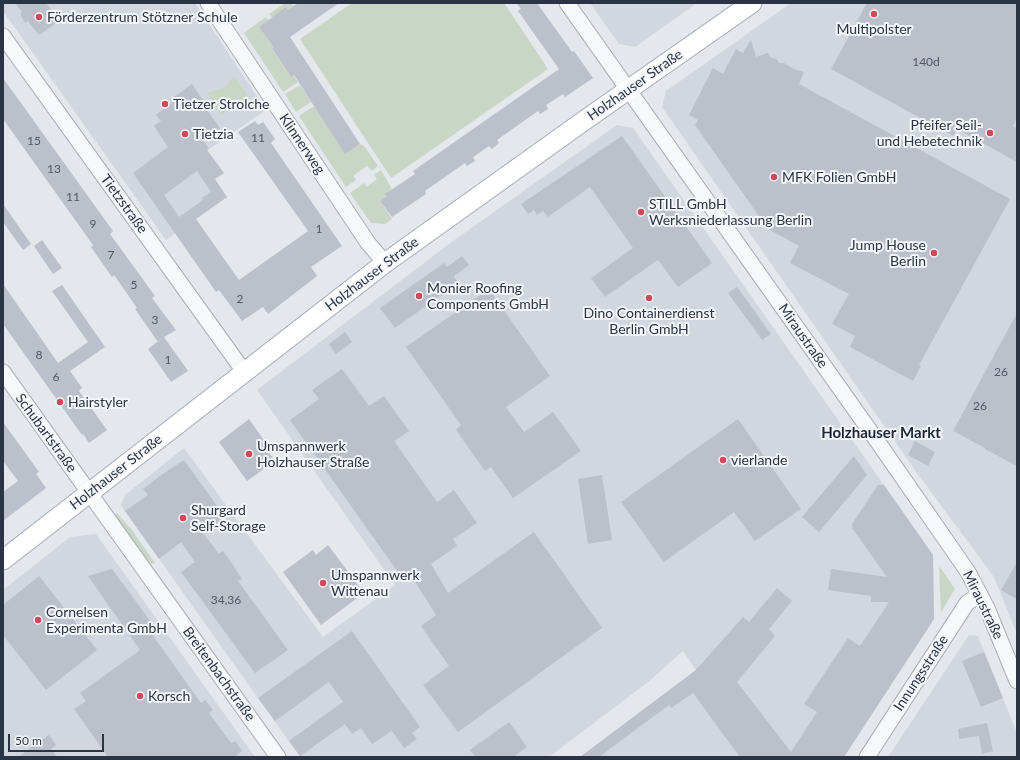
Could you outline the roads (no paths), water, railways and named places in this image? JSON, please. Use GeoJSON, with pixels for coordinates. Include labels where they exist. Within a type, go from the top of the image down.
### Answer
{"type":"FeatureCollection","features":[{"type":"Feature","properties":{"kind":"main road","name":"Holzhauser Straße"},"geometry":{"type":"LineString","coordinates":[[3,560],[385,263],[752,3]]}},
{"type":"Feature","properties":{"kind":"street","name":"Klinnerweg"},"geometry":{"type":"LineString","coordinates":[[208,3],[368,243],[385,263]]}},
{"type":"Feature","properties":{"kind":"street","name":"Miraustraße"},"geometry":{"type":"LineString","coordinates":[[567,3],[880,445],[968,572],[980,594],[1017,682]]}},
{"type":"Feature","properties":{"kind":"street","name":"Tietzstraße"},"geometry":{"type":"LineString","coordinates":[[3,36],[245,373]]}},
{"type":"Feature","properties":{"kind":"street","name":"Schubartstraße"},"geometry":{"type":"LineString","coordinates":[[3,372],[90,493]]}},
{"type":"Feature","properties":{"kind":"street","name":"Breitenbachstraße"},"geometry":{"type":"LineString","coordinates":[[90,493],[278,757]]}},
{"type":"Feature","properties":{"kind":"street","name":"Innungsstraße"},"geometry":{"type":"LineString","coordinates":[[867,757],[967,603],[980,594]]}},
{"type":"Feature","properties":{"kind":"place","name":"Multipolster"},"geometry":{"type":"Point","coordinates":[874,14]}},
{"type":"Feature","properties":{"kind":"place","name":"Förderzentrum Stötzner Schule"},"geometry":{"type":"Point","coordinates":[39,17]}},
{"type":"Feature","properties":{"kind":"place","name":"Tietzer Strolche"},"geometry":{"type":"Point","coordinates":[165,104]}},
{"type":"Feature","properties":{"kind":"place","name":"Pfeifer Seil- und Hebetechnik"},"geometry":{"type":"Point","coordinates":[990,133]}},
{"type":"Feature","properties":{"kind":"place","name":"Tietzia"},"geometry":{"type":"Point","coordinates":[185,134]}},
{"type":"Feature","properties":{"kind":"place","name":"MFK Folien GmbH"},"geometry":{"type":"Point","coordinates":[774,177]}},
{"type":"Feature","properties":{"kind":"place","name":"STILL GmbH Werksniederlassung Berlin"},"geometry":{"type":"Point","coordinates":[641,212]}},
{"type":"Feature","properties":{"kind":"place","name":"Jump House Berlin"},"geometry":{"type":"Point","coordinates":[934,253]}},
{"type":"Feature","properties":{"kind":"place","name":"Monier Roofing Components GmbH"},"geometry":{"type":"Point","coordinates":[419,296]}},
{"type":"Feature","properties":{"kind":"place","name":"Dino Containerdienst Berlin GmbH"},"geometry":{"type":"Point","coordinates":[649,298]}},
{"type":"Feature","properties":{"kind":"place","name":"Hairstyler"},"geometry":{"type":"Point","coordinates":[60,402]}},
{"type":"Feature","properties":{"kind":"place","name":"Umspannwerk Holzhauser Straße"},"geometry":{"type":"Point","coordinates":[249,454]}},
{"type":"Feature","properties":{"kind":"place","name":"vierlande"},"geometry":{"type":"Point","coordinates":[723,460]}},
{"type":"Feature","properties":{"kind":"place","name":"Shurgard Self-Storage"},"geometry":{"type":"Point","coordinates":[183,518]}},
{"type":"Feature","properties":{"kind":"place","name":"Umspannwerk Wittenau"},"geometry":{"type":"Point","coordinates":[323,583]}},
{"type":"Feature","properties":{"kind":"place","name":"Cornelsen Experimenta GmbH"},"geometry":{"type":"Point","coordinates":[38,620]}},
{"type":"Feature","properties":{"kind":"place","name":"Korsch"},"geometry":{"type":"Point","coordinates":[140,696]}},
{"type":"Feature","properties":{"kind":"district","name":"Holzhauser Markt"},"geometry":{"type":"Point","coordinates":[881,433]}}]}
